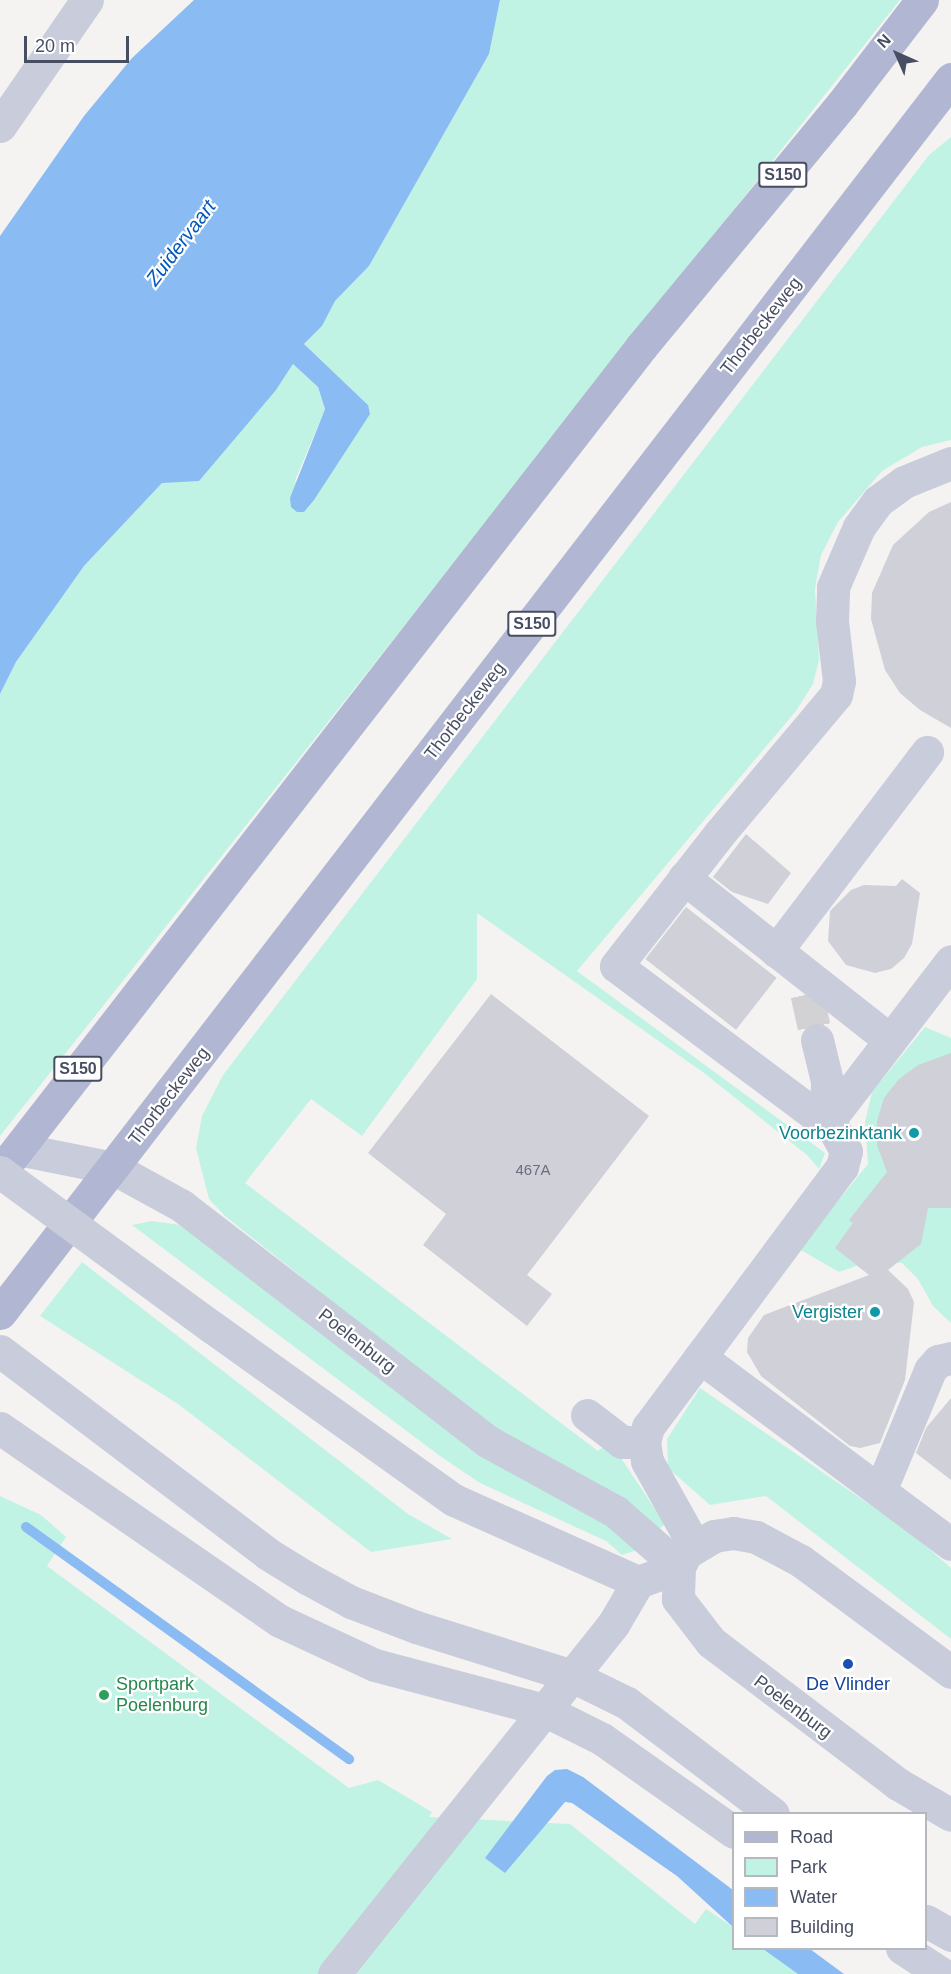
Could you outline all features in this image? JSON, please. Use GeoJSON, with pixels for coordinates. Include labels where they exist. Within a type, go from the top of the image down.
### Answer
{"type":"FeatureCollection","features":[{"type":"Feature","properties":{"kind":"main road","name":"S150"},"geometry":{"type":"LineString","coordinates":[[6,1164],[641,347],[842,104],[922,0]]}},
{"type":"Feature","properties":{"kind":"main road","name":"Thorbeckeweg"},"geometry":{"type":"LineString","coordinates":[[0,1313],[951,79]]}},
{"type":"Feature","properties":{"kind":"street"},"geometry":{"type":"LineString","coordinates":[[0,126],[87,0]]}},
{"type":"Feature","properties":{"kind":"street"},"geometry":{"type":"LineString","coordinates":[[687,1557],[647,1461],[644,1442],[648,1427],[842,1167],[844,1143],[826,1124],[616,966],[684,878],[836,695],[839,681],[832,621],[833,587],[859,527],[879,501],[904,482],[951,463]]}},
{"type":"Feature","properties":{"kind":"street"},"geometry":{"type":"LineString","coordinates":[[795,972],[927,752]]}},
{"type":"Feature","properties":{"kind":"street"},"geometry":{"type":"LineString","coordinates":[[684,878],[795,972],[890,1040]]}},
{"type":"Feature","properties":{"kind":"street"},"geometry":{"type":"LineString","coordinates":[[826,1124],[951,961]]}},
{"type":"Feature","properties":{"kind":"street"},"geometry":{"type":"LineString","coordinates":[[818,1040],[827,1080],[826,1124]]}},
{"type":"Feature","properties":{"kind":"street"},"geometry":{"type":"LineString","coordinates":[[6,1164],[212,1327],[454,1500],[638,1582]]}},
{"type":"Feature","properties":{"kind":"street","name":"Poelenburg"},"geometry":{"type":"LineString","coordinates":[[6,1164],[113,1168],[182,1206],[487,1441],[616,1512],[687,1557],[678,1599],[711,1642],[898,1784],[951,1815]]}},
{"type":"Feature","properties":{"kind":"street"},"geometry":{"type":"LineString","coordinates":[[0,1351],[268,1554],[307,1578],[351,1602],[416,1627],[572,1676],[627,1703],[674,1735],[770,1812]]}},
{"type":"Feature","properties":{"kind":"street"},"geometry":{"type":"LineString","coordinates":[[700,1357],[951,1544]]}},
{"type":"Feature","properties":{"kind":"street"},"geometry":{"type":"LineString","coordinates":[[880,1491],[930,1370],[938,1361],[951,1358]]}},
{"type":"Feature","properties":{"kind":"street"},"geometry":{"type":"LineString","coordinates":[[587,1415],[622,1442],[644,1442]]}},
{"type":"Feature","properties":{"kind":"street"},"geometry":{"type":"LineString","coordinates":[[0,1428],[280,1622],[375,1665],[544,1710],[602,1739],[732,1831]]}},
{"type":"Feature","properties":{"kind":"street"},"geometry":{"type":"LineString","coordinates":[[334,1974],[614,1623],[638,1582],[687,1557],[723,1535],[756,1536],[801,1561],[951,1672]]}},
{"type":"Feature","properties":{"kind":"street"},"geometry":{"type":"LineString","coordinates":[[927,1923],[951,1935]]}},
{"type":"Feature","properties":{"kind":"street"},"geometry":{"type":"LineString","coordinates":[[905,1950],[942,1974]]}},
{"type":"Feature","properties":{"kind":"green space"},"geometry":{"type":"Polygon","coordinates":[[[500,0],[900,0],[0,1136],[0,694],[16,662],[84,566],[162,483],[276,390],[293,364],[318,387],[325,409],[294,483],[368,405],[304,344],[322,326],[335,301],[369,266],[489,54],[500,0]]]}},
{"type":"Feature","properties":{"kind":"green space"},"geometry":{"type":"Polygon","coordinates":[[[951,137],[951,440],[922,447],[882,471],[838,522],[821,555],[815,589],[819,660],[813,684],[796,711],[577,971],[825,1153],[819,1169],[807,1155],[704,1073],[477,913],[477,979],[362,1136],[311,1099],[245,1183],[598,1451],[607,1444],[617,1452],[665,1524],[656,1532],[475,1415],[225,1216],[209,1199],[196,1148],[202,1116],[223,1075],[929,155],[951,137]]]}},
{"type":"Feature","properties":{"kind":"green space"},"geometry":{"type":"Polygon","coordinates":[[[925,1027],[951,1038],[951,1323],[933,1306],[918,1279],[902,1263],[873,1260],[839,1272],[799,1249],[868,1164],[865,1122],[872,1092],[925,1027]]]}},
{"type":"Feature","properties":{"kind":"green space"},"geometry":{"type":"Polygon","coordinates":[[[152,1221],[181,1225],[570,1496],[638,1550],[622,1555],[606,1541],[480,1483],[440,1456],[132,1225],[152,1221]]]}},
{"type":"Feature","properties":{"kind":"green space"},"geometry":{"type":"Polygon","coordinates":[[[82,1262],[408,1514],[452,1539],[371,1552],[178,1404],[40,1316],[82,1262]]]}},
{"type":"Feature","properties":{"kind":"green space"},"geometry":{"type":"Polygon","coordinates":[[[700,1388],[911,1533],[951,1568],[951,1639],[766,1496],[710,1505],[668,1468],[667,1439],[700,1388]]]}},
{"type":"Feature","properties":{"kind":"green space","name":"Sportpark Poelenburg"},"geometry":{"type":"Polygon","coordinates":[[[0,1496],[41,1515],[66,1537],[47,1566],[349,1788],[378,1780],[432,1812],[429,1817],[570,1824],[695,1924],[706,1909],[732,1926],[732,1950],[764,1950],[798,1974],[0,1974],[0,1496]]]}},
{"type":"Feature","properties":{"kind":"water","name":"Zuidervaart"},"geometry":{"type":"Polygon","coordinates":[[[194,0],[500,0],[489,54],[369,266],[335,301],[322,326],[304,344],[368,405],[370,414],[314,500],[304,512],[297,512],[291,507],[290,498],[325,409],[318,387],[293,364],[276,390],[199,481],[162,483],[84,566],[16,662],[0,694],[0,236],[84,116],[132,58],[194,0]]]}},
{"type":"Feature","properties":{"kind":"water"},"geometry":{"type":"Polygon","coordinates":[[[567,1769],[583,1777],[732,1889],[732,1926],[677,1876],[572,1803],[565,1802],[505,1873],[485,1858],[547,1776],[555,1770],[567,1769]]]}},
{"type":"Feature","properties":{"kind":"water"},"geometry":{"type":"Polygon","coordinates":[[[764,1950],[811,1950],[844,1974],[798,1974],[764,1950]]]}},
{"type":"Feature","properties":{"kind":"building"},"geometry":{"type":"Polygon","coordinates":[[[951,502],[951,728],[920,710],[900,693],[885,670],[871,619],[872,593],[893,545],[929,512],[951,502]]]}},
{"type":"Feature","properties":{"kind":"building"},"geometry":{"type":"Polygon","coordinates":[[[746,834],[791,873],[768,904],[732,892],[713,877],[746,834]]]}},
{"type":"Feature","properties":{"kind":"building"},"geometry":{"type":"Polygon","coordinates":[[[902,879],[920,893],[912,944],[904,958],[891,969],[875,973],[846,965],[828,941],[830,911],[851,890],[864,885],[896,886],[902,879]]]}},
{"type":"Feature","properties":{"kind":"building"},"geometry":{"type":"Polygon","coordinates":[[[686,907],[777,978],[736,1030],[645,959],[686,907]]]}},
{"type":"Feature","properties":{"kind":"building"},"geometry":{"type":"Polygon","coordinates":[[[491,994],[649,1116],[527,1275],[552,1294],[527,1326],[423,1245],[446,1214],[368,1153],[491,994]]]}},
{"type":"Feature","properties":{"kind":"building"},"geometry":{"type":"Polygon","coordinates":[[[951,1053],[951,1208],[928,1208],[921,1244],[888,1270],[908,1289],[914,1302],[905,1380],[880,1443],[860,1448],[850,1446],[761,1376],[747,1352],[748,1338],[764,1315],[869,1275],[835,1248],[853,1223],[849,1220],[887,1172],[877,1145],[877,1121],[884,1098],[899,1079],[918,1065],[951,1053]]]}},
{"type":"Feature","properties":{"kind":"building"},"geometry":{"type":"Polygon","coordinates":[[[951,1398],[951,1480],[916,1453],[926,1428],[951,1398]]]}},
{"type":"Feature","properties":{"kind":"waterway"},"geometry":{"type":"LineString","coordinates":[[26,1527],[349,1759]]}},
{"type":"Feature","properties":{"kind":"tunnel"},"geometry":{"type":"LineString","coordinates":[[807,994],[817,1040]]}},
{"type":"Feature","properties":{"kind":"place","name":"Voorbezinktank"},"geometry":{"type":"Point","coordinates":[914,1133]}},
{"type":"Feature","properties":{"kind":"place","name":"Vergister"},"geometry":{"type":"Point","coordinates":[875,1312]}},
{"type":"Feature","properties":{"kind":"place","name":"De Vlinder"},"geometry":{"type":"Point","coordinates":[848,1664]}},
{"type":"Feature","properties":{"kind":"place","name":"Sportpark Poelenburg"},"geometry":{"type":"Point","coordinates":[104,1695]}}]}
